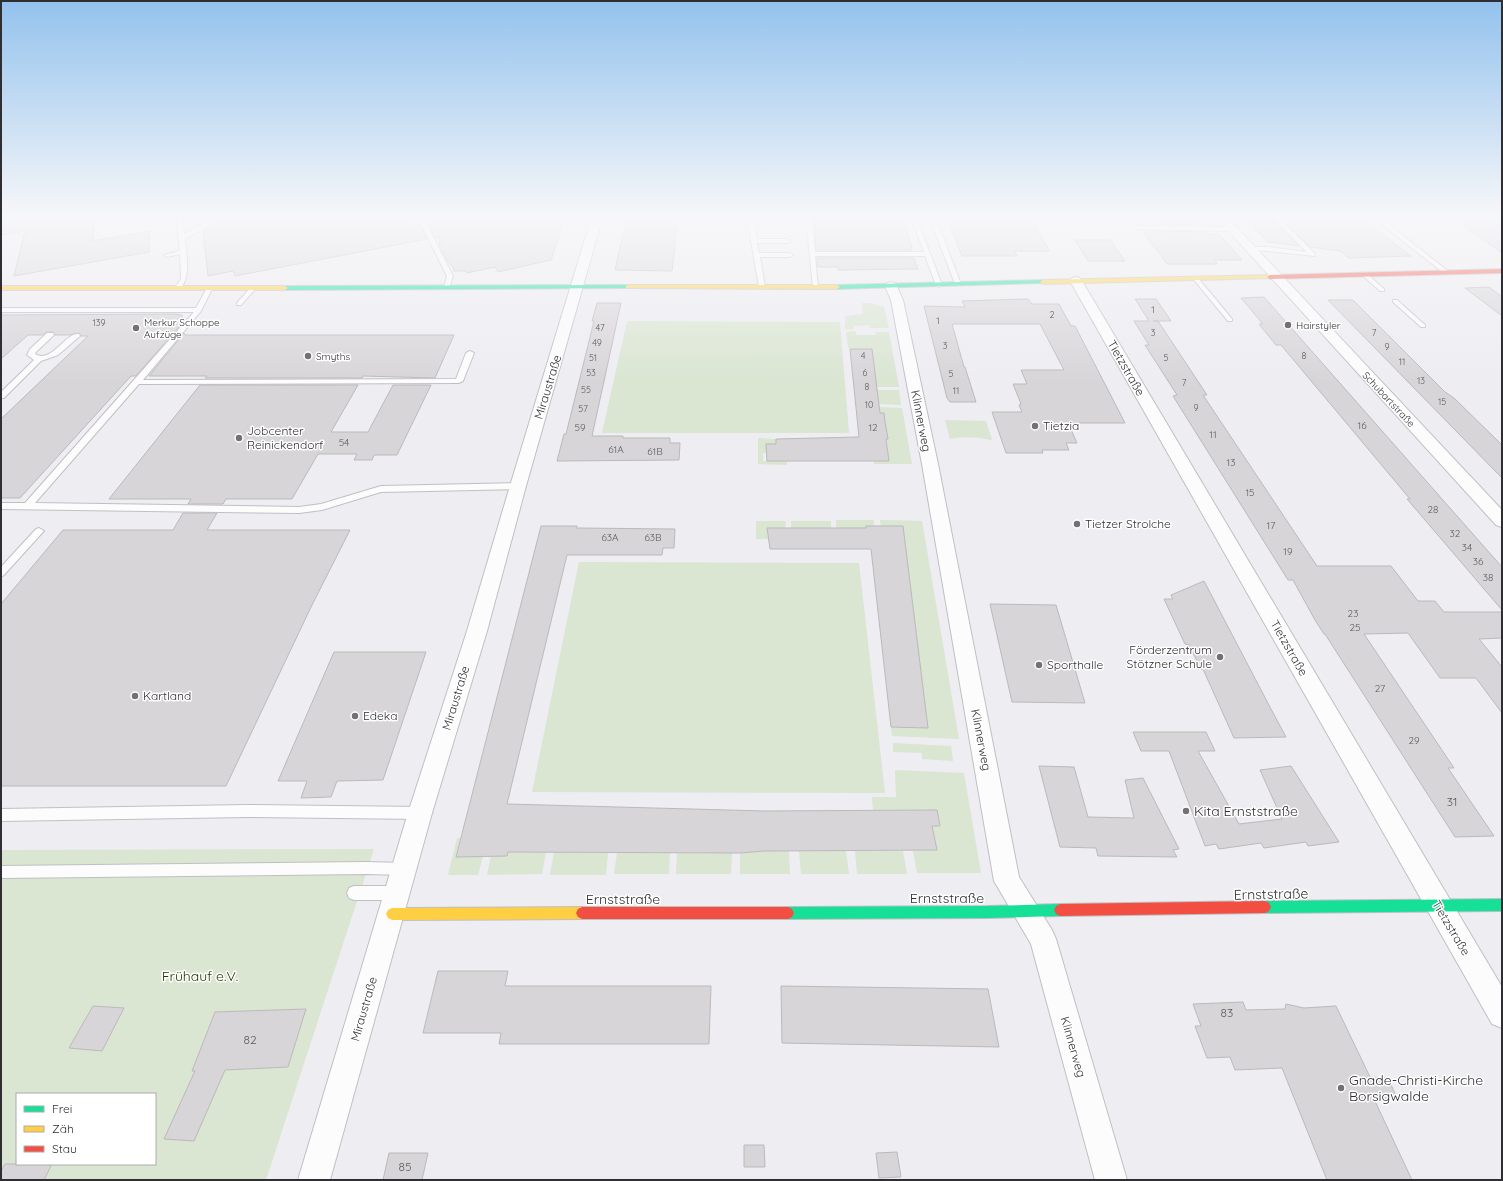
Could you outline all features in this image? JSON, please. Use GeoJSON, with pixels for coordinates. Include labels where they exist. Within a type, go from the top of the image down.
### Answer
{"type":"FeatureCollection","features":[{"type":"Feature","properties":{"kind":"main road"},"geometry":{"type":"LineString","coordinates":[[1,288],[815,287],[1500,273]]}},
{"type":"Feature","properties":{"kind":"main road","name":"Ernststraße"},"geometry":{"type":"LineString","coordinates":[[395,903],[972,912],[1025,910],[1438,905],[1502,906]]}},
{"type":"Feature","properties":{"kind":"street","name":"Miraustraße"},"geometry":{"type":"LineString","coordinates":[[314,1180],[420,813],[477,631],[582,271]]}},
{"type":"Feature","properties":{"kind":"street","name":"Schubartstraße"},"geometry":{"type":"LineString","coordinates":[[1271,271],[1502,521]]}},
{"type":"Feature","properties":{"kind":"street","name":"Tietzstraße"},"geometry":{"type":"LineString","coordinates":[[1076,281],[1502,1014]]}},
{"type":"Feature","properties":{"kind":"street","name":"Klinnerweg"},"geometry":{"type":"LineString","coordinates":[[891,286],[897,300],[930,464],[1007,881],[1043,939],[1111,1180]]}},
{"type":"Feature","properties":{"kind":"lane"},"geometry":{"type":"LineString","coordinates":[[178,287],[184,280],[184,271]]}},
{"type":"Feature","properties":{"kind":"lane"},"geometry":{"type":"LineString","coordinates":[[447,287],[450,276],[448,271]]}},
{"type":"Feature","properties":{"kind":"lane"},"geometry":{"type":"LineString","coordinates":[[760,271],[762,287]]}},
{"type":"Feature","properties":{"kind":"lane"},"geometry":{"type":"LineString","coordinates":[[814,271],[815,287]]}},
{"type":"Feature","properties":{"kind":"lane"},"geometry":{"type":"LineString","coordinates":[[933,271],[938,285]]}},
{"type":"Feature","properties":{"kind":"lane"},"geometry":{"type":"LineString","coordinates":[[953,271],[958,284]]}},
{"type":"Feature","properties":{"kind":"lane"},"geometry":{"type":"LineString","coordinates":[[1364,275],[1382,290]]}},
{"type":"Feature","properties":{"kind":"lane"},"geometry":{"type":"LineString","coordinates":[[1196,279],[1230,320]]}},
{"type":"Feature","properties":{"kind":"lane"},"geometry":{"type":"LineString","coordinates":[[27,506],[138,382],[199,310],[210,287]]}},
{"type":"Feature","properties":{"kind":"lane"},"geometry":{"type":"LineString","coordinates":[[239,304],[254,287]]}},
{"type":"Feature","properties":{"kind":"lane"},"geometry":{"type":"LineString","coordinates":[[1395,301],[1423,326]]}},
{"type":"Feature","properties":{"kind":"lane"},"geometry":{"type":"LineString","coordinates":[[1,310],[100,312],[199,310]]}},
{"type":"Feature","properties":{"kind":"lane"},"geometry":{"type":"LineString","coordinates":[[39,359],[31,354],[50,335]]}},
{"type":"Feature","properties":{"kind":"lane"},"geometry":{"type":"LineString","coordinates":[[1,396],[39,359],[55,354],[76,336]]}},
{"type":"Feature","properties":{"kind":"lane"},"geometry":{"type":"LineString","coordinates":[[138,382],[459,381],[470,353]]}},
{"type":"Feature","properties":{"kind":"lane"},"geometry":{"type":"LineString","coordinates":[[1,506],[299,510],[322,507],[380,489],[433,483],[518,486]]}},
{"type":"Feature","properties":{"kind":"lane"},"geometry":{"type":"LineString","coordinates":[[1,573],[39,531]]}},
{"type":"Feature","properties":{"kind":"lane"},"geometry":{"type":"LineString","coordinates":[[1,815],[247,811],[420,813]]}},
{"type":"Feature","properties":{"kind":"lane"},"geometry":{"type":"LineString","coordinates":[[1,872],[366,868],[404,869]]}},
{"type":"Feature","properties":{"kind":"lane"},"geometry":{"type":"LineString","coordinates":[[354,893],[395,903]]}},
{"type":"Feature","properties":{"kind":"green space"},"geometry":{"type":"Polygon","coordinates":[[[862,303],[871,303],[884,307],[889,328],[870,328],[869,325],[854,326],[854,329],[845,329],[845,316],[863,314],[862,303]]]}},
{"type":"Feature","properties":{"kind":"green space"},"geometry":{"type":"Polygon","coordinates":[[[627,321],[840,322],[849,433],[602,433],[627,321]]]}},
{"type":"Feature","properties":{"kind":"green space"},"geometry":{"type":"Polygon","coordinates":[[[855,331],[857,335],[876,335],[875,332],[889,332],[899,387],[876,387],[872,349],[850,349],[848,347],[846,332],[855,331]]]}},
{"type":"Feature","properties":{"kind":"green space"},"geometry":{"type":"Polygon","coordinates":[[[877,390],[899,390],[901,405],[879,404],[877,390]]]}},
{"type":"Feature","properties":{"kind":"green space"},"geometry":{"type":"Polygon","coordinates":[[[879,407],[902,408],[912,464],[874,464],[874,460],[889,460],[884,413],[880,413],[879,407]]]}},
{"type":"Feature","properties":{"kind":"green space"},"geometry":{"type":"Polygon","coordinates":[[[945,420],[986,421],[992,440],[971,437],[950,439],[945,420]]]}},
{"type":"Feature","properties":{"kind":"green space"},"geometry":{"type":"Polygon","coordinates":[[[758,438],[776,439],[776,444],[766,444],[766,453],[763,453],[763,461],[774,461],[787,458],[787,465],[758,464],[758,438]]]}},
{"type":"Feature","properties":{"kind":"green space"},"geometry":{"type":"Polygon","coordinates":[[[836,520],[874,520],[874,526],[866,526],[866,528],[836,528],[836,520]]]}},
{"type":"Feature","properties":{"kind":"green space"},"geometry":{"type":"Polygon","coordinates":[[[880,520],[922,521],[959,739],[892,736],[891,727],[928,728],[903,526],[881,526],[880,520]]]}},
{"type":"Feature","properties":{"kind":"green space"},"geometry":{"type":"Polygon","coordinates":[[[756,521],[786,521],[785,528],[767,529],[768,539],[756,539],[756,521]]]}},
{"type":"Feature","properties":{"kind":"green space"},"geometry":{"type":"Polygon","coordinates":[[[791,521],[831,521],[831,528],[791,528],[791,521]]]}},
{"type":"Feature","properties":{"kind":"green space"},"geometry":{"type":"Polygon","coordinates":[[[579,562],[859,563],[885,793],[532,792],[579,562]]]}},
{"type":"Feature","properties":{"kind":"green space"},"geometry":{"type":"Polygon","coordinates":[[[893,743],[951,746],[953,761],[922,759],[922,753],[893,752],[893,743]]]}},
{"type":"Feature","properties":{"kind":"green space"},"geometry":{"type":"Polygon","coordinates":[[[895,770],[964,773],[981,873],[917,873],[913,851],[937,850],[932,826],[940,826],[937,810],[873,810],[872,797],[896,797],[895,770]]]}},
{"type":"Feature","properties":{"kind":"green space"},"geometry":{"type":"Polygon","coordinates":[[[457,838],[460,838],[456,857],[483,856],[478,875],[448,875],[457,838]]]}},
{"type":"Feature","properties":{"kind":"green space","name":"Frühauf e.V."},"geometry":{"type":"Polygon","coordinates":[[[374,849],[266,1180],[1,1180],[1,850],[374,849]]]}},
{"type":"Feature","properties":{"kind":"green space"},"geometry":{"type":"Polygon","coordinates":[[[756,851],[789,851],[790,874],[740,874],[740,853],[756,851]]]}},
{"type":"Feature","properties":{"kind":"green space"},"geometry":{"type":"Polygon","coordinates":[[[799,851],[846,851],[849,874],[801,874],[799,851]]]}},
{"type":"Feature","properties":{"kind":"green space"},"geometry":{"type":"Polygon","coordinates":[[[855,851],[903,851],[907,874],[857,874],[855,851]]]}},
{"type":"Feature","properties":{"kind":"green space"},"geometry":{"type":"Polygon","coordinates":[[[508,852],[546,852],[542,874],[487,875],[491,856],[507,856],[508,852]]]}},
{"type":"Feature","properties":{"kind":"green space"},"geometry":{"type":"Polygon","coordinates":[[[554,852],[608,853],[606,875],[550,875],[554,852]]]}},
{"type":"Feature","properties":{"kind":"green space"},"geometry":{"type":"Polygon","coordinates":[[[617,853],[670,853],[669,874],[614,874],[617,853]]]}},
{"type":"Feature","properties":{"kind":"green space"},"geometry":{"type":"Polygon","coordinates":[[[677,853],[732,853],[731,874],[676,874],[677,853]]]}},
{"type":"Feature","properties":{"kind":"building"},"geometry":{"type":"Polygon","coordinates":[[[15,271],[41,271],[14,276],[15,271]]]}},
{"type":"Feature","properties":{"kind":"building"},"geometry":{"type":"Polygon","coordinates":[[[207,271],[232,271],[208,276],[207,271]]]}},
{"type":"Feature","properties":{"kind":"building"},"geometry":{"type":"Polygon","coordinates":[[[233,271],[260,271],[235,276],[233,271]]]}},
{"type":"Feature","properties":{"kind":"building"},"geometry":{"type":"Polygon","coordinates":[[[1489,287],[1502,297],[1502,316],[1465,288],[1489,287]]]}},
{"type":"Feature","properties":{"kind":"building"},"geometry":{"type":"Polygon","coordinates":[[[1264,297],[1502,567],[1502,610],[1407,499],[1410,499],[1281,345],[1276,345],[1259,324],[1263,324],[1241,298],[1264,297]]]}},
{"type":"Feature","properties":{"kind":"building"},"geometry":{"type":"Polygon","coordinates":[[[1028,299],[1032,304],[1059,304],[1071,326],[1075,326],[1125,423],[1068,423],[1077,443],[1066,443],[1069,450],[1042,450],[1043,453],[1006,453],[992,412],[1022,412],[1019,405],[1021,404],[1013,384],[1027,384],[1021,370],[1064,370],[1040,324],[952,324],[976,402],[950,402],[947,398],[924,306],[965,307],[962,301],[1028,299]]]}},
{"type":"Feature","properties":{"kind":"building"},"geometry":{"type":"Polygon","coordinates":[[[1135,299],[1156,299],[1171,321],[1158,321],[1207,395],[1203,395],[1317,566],[1391,566],[1418,601],[1435,601],[1444,612],[1502,612],[1502,638],[1479,639],[1502,667],[1502,713],[1476,678],[1440,678],[1408,633],[1364,634],[1454,768],[1448,768],[1494,836],[1455,837],[1315,620],[1293,580],[1288,580],[1173,396],[1177,395],[1145,345],[1149,345],[1134,321],[1149,321],[1135,299]]]}},
{"type":"Feature","properties":{"kind":"building"},"geometry":{"type":"Polygon","coordinates":[[[1328,300],[1353,300],[1445,392],[1454,398],[1502,445],[1502,478],[1328,300]]]}},
{"type":"Feature","properties":{"kind":"building"},"geometry":{"type":"Polygon","coordinates":[[[597,303],[621,303],[592,436],[623,436],[623,438],[670,438],[670,443],[680,443],[679,460],[557,461],[564,434],[566,434],[594,321],[592,321],[597,303]]]}},
{"type":"Feature","properties":{"kind":"building"},"geometry":{"type":"Polygon","coordinates":[[[1,315],[182,315],[183,322],[136,376],[131,376],[20,498],[1,498],[1,419],[88,336],[81,336],[79,333],[55,335],[53,332],[47,332],[42,335],[28,335],[1,359],[1,315]]]}},
{"type":"Feature","properties":{"kind":"building","name":"Smyths"},"geometry":{"type":"Polygon","coordinates":[[[184,333],[185,335],[454,335],[435,378],[363,376],[362,378],[205,378],[207,376],[149,376],[184,333]]]}},
{"type":"Feature","properties":{"kind":"building"},"geometry":{"type":"Polygon","coordinates":[[[850,349],[872,349],[880,413],[884,413],[888,439],[886,439],[889,461],[767,461],[766,444],[776,444],[776,439],[859,437],[850,349]]]}},
{"type":"Feature","properties":{"kind":"building"},"geometry":{"type":"Polygon","coordinates":[[[200,385],[358,385],[331,432],[368,432],[393,385],[431,385],[397,455],[374,455],[372,460],[354,460],[357,454],[318,454],[292,499],[226,499],[223,504],[188,504],[191,499],[109,499],[200,385]]]}},
{"type":"Feature","properties":{"kind":"building","name":"Kartland"},"geometry":{"type":"Polygon","coordinates":[[[183,513],[217,513],[207,530],[350,530],[312,605],[226,786],[1,786],[1,604],[63,530],[173,530],[183,513]]]}},
{"type":"Feature","properties":{"kind":"building"},"geometry":{"type":"Polygon","coordinates":[[[541,526],[577,526],[576,528],[675,529],[674,548],[663,548],[662,555],[567,555],[507,804],[765,811],[937,810],[940,826],[932,826],[937,850],[764,851],[740,853],[508,852],[507,856],[456,857],[541,526]]]}},
{"type":"Feature","properties":{"kind":"building"},"geometry":{"type":"Polygon","coordinates":[[[866,526],[903,526],[928,728],[891,727],[871,549],[770,549],[767,528],[866,528],[866,526]]]}},
{"type":"Feature","properties":{"kind":"building","name":"Förderzentrum Stötzner Schule"},"geometry":{"type":"Polygon","coordinates":[[[1204,581],[1286,737],[1234,738],[1203,669],[1201,669],[1189,645],[1185,644],[1164,599],[1173,599],[1171,595],[1204,581]]]}},
{"type":"Feature","properties":{"kind":"building","name":"Sporthalle"},"geometry":{"type":"Polygon","coordinates":[[[990,604],[1056,605],[1085,703],[1012,702],[990,604]]]}},
{"type":"Feature","properties":{"kind":"building","name":"Edeka"},"geometry":{"type":"Polygon","coordinates":[[[334,652],[426,652],[383,780],[337,781],[331,797],[301,798],[307,781],[278,781],[334,652]]]}},
{"type":"Feature","properties":{"kind":"building"},"geometry":{"type":"Polygon","coordinates":[[[1133,732],[1206,732],[1215,751],[1198,751],[1239,824],[1282,819],[1260,770],[1291,766],[1339,842],[1308,846],[1306,842],[1264,848],[1261,843],[1219,849],[1216,844],[1205,846],[1169,751],[1141,751],[1133,732]]]}},
{"type":"Feature","properties":{"kind":"building"},"geometry":{"type":"Polygon","coordinates":[[[1039,766],[1074,767],[1088,817],[1134,818],[1125,780],[1143,778],[1179,849],[1173,850],[1177,857],[1098,856],[1096,848],[1060,847],[1039,766]]]}},
{"type":"Feature","properties":{"kind":"building"},"geometry":{"type":"Polygon","coordinates":[[[438,971],[508,971],[505,986],[711,986],[709,1044],[499,1044],[501,1033],[423,1033],[438,971]]]}},
{"type":"Feature","properties":{"kind":"building"},"geometry":{"type":"Polygon","coordinates":[[[781,986],[988,989],[999,1047],[782,1043],[781,986]]]}},
{"type":"Feature","properties":{"kind":"building","name":"Gnade-Christi-Kirche Borsigwalde"},"geometry":{"type":"Polygon","coordinates":[[[1243,1002],[1246,1010],[1285,1009],[1286,1004],[1304,1008],[1336,1006],[1370,1077],[1388,1078],[1397,1098],[1374,1099],[1412,1180],[1327,1180],[1282,1068],[1235,1070],[1230,1057],[1207,1058],[1195,1026],[1201,1026],[1193,1004],[1243,1002]]]}},
{"type":"Feature","properties":{"kind":"building"},"geometry":{"type":"Polygon","coordinates":[[[93,1006],[124,1008],[102,1051],[69,1048],[93,1006]]]}},
{"type":"Feature","properties":{"kind":"building"},"geometry":{"type":"Polygon","coordinates":[[[306,1009],[288,1067],[225,1070],[194,1141],[164,1139],[195,1071],[192,1071],[215,1012],[306,1009]]]}},
{"type":"Feature","properties":{"kind":"building"},"geometry":{"type":"Polygon","coordinates":[[[744,1145],[764,1145],[765,1167],[744,1167],[744,1145]]]}},
{"type":"Feature","properties":{"kind":"building"},"geometry":{"type":"Polygon","coordinates":[[[897,1152],[901,1177],[879,1178],[876,1153],[897,1152]]]}},
{"type":"Feature","properties":{"kind":"building"},"geometry":{"type":"Polygon","coordinates":[[[389,1153],[428,1153],[422,1180],[383,1180],[389,1153]]]}},
{"type":"Feature","properties":{"kind":"building"},"geometry":{"type":"Polygon","coordinates":[[[5,1164],[52,1165],[44,1180],[1,1180],[1,1171],[5,1164]]]}},
{"type":"Feature","properties":{"kind":"traffic: fast"},"geometry":{"type":"LineString","coordinates":[[837,287],[1043,282]]}},
{"type":"Feature","properties":{"kind":"traffic: fast"},"geometry":{"type":"LineString","coordinates":[[285,288],[628,287]]}},
{"type":"Feature","properties":{"kind":"traffic: fast"},"geometry":{"type":"LineString","coordinates":[[1265,907],[1502,905]]}},
{"type":"Feature","properties":{"kind":"traffic: fast"},"geometry":{"type":"LineString","coordinates":[[788,913],[1060,910]]}},
{"type":"Feature","properties":{"kind":"traffic: slow"},"geometry":{"type":"LineString","coordinates":[[1043,282],[1270,277]]}},
{"type":"Feature","properties":{"kind":"traffic: slow"},"geometry":{"type":"LineString","coordinates":[[628,287],[837,287]]}},
{"type":"Feature","properties":{"kind":"traffic: slow"},"geometry":{"type":"LineString","coordinates":[[1,288],[285,288]]}},
{"type":"Feature","properties":{"kind":"traffic: slow"},"geometry":{"type":"LineString","coordinates":[[392,914],[582,913]]}},
{"type":"Feature","properties":{"kind":"traffic: jam"},"geometry":{"type":"LineString","coordinates":[[1270,277],[1498,271]]}},
{"type":"Feature","properties":{"kind":"traffic: jam"},"geometry":{"type":"LineString","coordinates":[[1060,910],[1265,907]]}},
{"type":"Feature","properties":{"kind":"traffic: jam"},"geometry":{"type":"LineString","coordinates":[[582,913],[788,913]]}},
{"type":"Feature","properties":{"kind":"place","name":"Hairstyler"},"geometry":{"type":"Point","coordinates":[1288,325]}},
{"type":"Feature","properties":{"kind":"place","name":"Merkur Schoppe Aufzüge"},"geometry":{"type":"Point","coordinates":[136,328]}},
{"type":"Feature","properties":{"kind":"place","name":"Smyths"},"geometry":{"type":"Point","coordinates":[308,356]}},
{"type":"Feature","properties":{"kind":"place","name":"Tietzia"},"geometry":{"type":"Point","coordinates":[1035,426]}},
{"type":"Feature","properties":{"kind":"place","name":"Jobcenter Reinickendorf"},"geometry":{"type":"Point","coordinates":[239,438]}},
{"type":"Feature","properties":{"kind":"place","name":"Tietzer Strolche"},"geometry":{"type":"Point","coordinates":[1077,524]}},
{"type":"Feature","properties":{"kind":"place","name":"Förderzentrum Stötzner Schule"},"geometry":{"type":"Point","coordinates":[1220,657]}},
{"type":"Feature","properties":{"kind":"place","name":"Sporthalle"},"geometry":{"type":"Point","coordinates":[1039,665]}},
{"type":"Feature","properties":{"kind":"place","name":"Kartland"},"geometry":{"type":"Point","coordinates":[135,696]}},
{"type":"Feature","properties":{"kind":"place","name":"Edeka"},"geometry":{"type":"Point","coordinates":[355,716]}},
{"type":"Feature","properties":{"kind":"place","name":"Kita Ernststraße"},"geometry":{"type":"Point","coordinates":[1186,811]}},
{"type":"Feature","properties":{"kind":"place","name":"Gnade-Christi-Kirche Borsigwalde"},"geometry":{"type":"Point","coordinates":[1341,1088]}}]}
